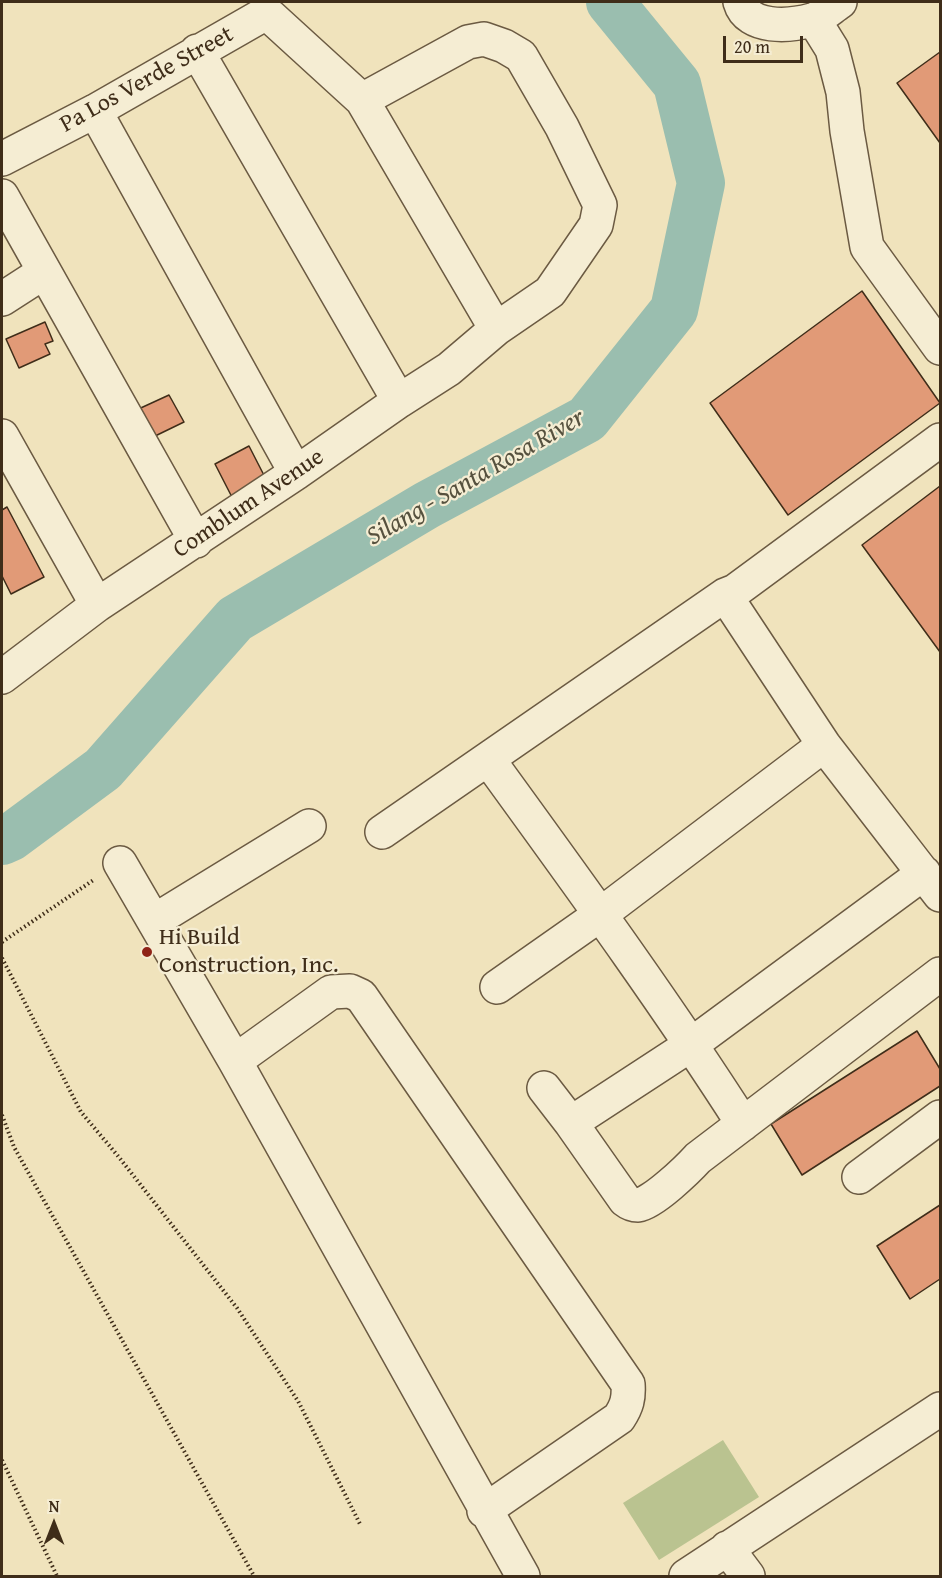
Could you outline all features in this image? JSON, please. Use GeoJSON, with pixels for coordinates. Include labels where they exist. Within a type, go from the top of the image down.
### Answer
{"type":"FeatureCollection","features":[{"type":"Feature","properties":{"kind":"street"},"geometry":{"type":"LineString","coordinates":[[740,2],[753,18],[774,25],[814,20],[840,2]]}},
{"type":"Feature","properties":{"kind":"street","name":"Pa Los Verde Street"},"geometry":{"type":"LineString","coordinates":[[2,159],[95,111],[261,16],[270,16],[362,100]]}},
{"type":"Feature","properties":{"kind":"street"},"geometry":{"type":"LineString","coordinates":[[814,20],[832,49],[843,92],[847,131],[867,248],[940,348]]}},
{"type":"Feature","properties":{"kind":"street"},"geometry":{"type":"LineString","coordinates":[[484,39],[504,46],[521,56],[562,127],[600,205],[596,225],[550,292],[496,329],[362,100],[468,42],[484,39]]}},
{"type":"Feature","properties":{"kind":"street"},"geometry":{"type":"LineString","coordinates":[[197,51],[399,401]]}},
{"type":"Feature","properties":{"kind":"street"},"geometry":{"type":"LineString","coordinates":[[95,111],[296,473]]}},
{"type":"Feature","properties":{"kind":"street"},"geometry":{"type":"LineString","coordinates":[[2,196],[196,541]]}},
{"type":"Feature","properties":{"kind":"street"},"geometry":{"type":"LineString","coordinates":[[2,298],[44,272]]}},
{"type":"Feature","properties":{"kind":"street","name":"Comblum Avenue"},"geometry":{"type":"LineString","coordinates":[[2,677],[97,605],[196,541],[449,369],[496,329]]}},
{"type":"Feature","properties":{"kind":"street"},"geometry":{"type":"LineString","coordinates":[[2,436],[97,605]]}},
{"type":"Feature","properties":{"kind":"street"},"geometry":{"type":"LineString","coordinates":[[382,832],[725,595],[735,591],[940,440]]}},
{"type":"Feature","properties":{"kind":"street"},"geometry":{"type":"LineString","coordinates":[[571,1123],[932,884],[824,745],[725,595]]}},
{"type":"Feature","properties":{"kind":"street"},"geometry":{"type":"LineString","coordinates":[[497,987],[601,914],[824,745]]}},
{"type":"Feature","properties":{"kind":"street"},"geometry":{"type":"LineString","coordinates":[[488,759],[692,1044],[743,1124]]}},
{"type":"Feature","properties":{"kind":"street"},"geometry":{"type":"LineString","coordinates":[[154,921],[309,826]]}},
{"type":"Feature","properties":{"kind":"street"},"geometry":{"type":"LineString","coordinates":[[120,863],[235,1061],[484,1511],[523,1576]]}},
{"type":"Feature","properties":{"kind":"street"},"geometry":{"type":"LineString","coordinates":[[544,1088],[571,1123],[615,1189],[625,1200],[636,1205],[650,1199],[698,1158],[940,974]]}},
{"type":"Feature","properties":{"kind":"street"},"geometry":{"type":"LineString","coordinates":[[235,1061],[331,992],[350,991],[361,996],[628,1384],[629,1396],[626,1407],[619,1418],[484,1511]]}},
{"type":"Feature","properties":{"kind":"street"},"geometry":{"type":"LineString","coordinates":[[860,1177],[940,1117]]}},
{"type":"Feature","properties":{"kind":"street"},"geometry":{"type":"LineString","coordinates":[[686,1576],[940,1409]]}},
{"type":"Feature","properties":{"kind":"street"},"geometry":{"type":"LineString","coordinates":[[727,1548],[747,1576]]}},
{"type":"Feature","properties":{"kind":"path"},"geometry":{"type":"LineString","coordinates":[[2,942],[120,863]]}},
{"type":"Feature","properties":{"kind":"path"},"geometry":{"type":"LineString","coordinates":[[2,958],[81,1112],[237,1308],[298,1401],[361,1526]]}},
{"type":"Feature","properties":{"kind":"path"},"geometry":{"type":"LineString","coordinates":[[2,1116],[14,1147],[254,1576]]}},
{"type":"Feature","properties":{"kind":"path"},"geometry":{"type":"LineString","coordinates":[[2,1460],[57,1576]]}},
{"type":"Feature","properties":{"kind":"green space"},"geometry":{"type":"Polygon","coordinates":[[[723,1440],[759,1497],[659,1560],[623,1503],[723,1440]]]}},
{"type":"Feature","properties":{"kind":"building"},"geometry":{"type":"Polygon","coordinates":[[[940,52],[940,143],[897,83],[940,52]]]}},
{"type":"Feature","properties":{"kind":"building"},"geometry":{"type":"Polygon","coordinates":[[[862,291],[940,403],[788,515],[710,403],[862,291]]]}},
{"type":"Feature","properties":{"kind":"building"},"geometry":{"type":"Polygon","coordinates":[[[45,322],[53,341],[45,344],[50,354],[19,368],[6,339],[45,322]]]}},
{"type":"Feature","properties":{"kind":"building"},"geometry":{"type":"Polygon","coordinates":[[[169,395],[184,422],[151,438],[132,412],[169,395]]]}},
{"type":"Feature","properties":{"kind":"building"},"geometry":{"type":"Polygon","coordinates":[[[249,446],[270,487],[236,505],[215,464],[249,446]]]}},
{"type":"Feature","properties":{"kind":"building"},"geometry":{"type":"Polygon","coordinates":[[[940,486],[940,652],[862,545],[940,486]]]}},
{"type":"Feature","properties":{"kind":"building"},"geometry":{"type":"Polygon","coordinates":[[[7,507],[44,577],[11,594],[2,576],[2,510],[7,507]]]}},
{"type":"Feature","properties":{"kind":"building"},"geometry":{"type":"Polygon","coordinates":[[[917,1031],[940,1069],[940,1086],[802,1175],[771,1124],[917,1031]]]}},
{"type":"Feature","properties":{"kind":"building"},"geometry":{"type":"Polygon","coordinates":[[[940,1205],[940,1279],[910,1299],[877,1246],[940,1205]]]}},
{"type":"Feature","properties":{"kind":"waterway","name":"Silang - Santa Rosa River"},"geometry":{"type":"LineString","coordinates":[[2,841],[11,837],[103,769],[235,619],[427,505],[587,419],[674,310],[701,183],[677,84],[610,2]]}},
{"type":"Feature","properties":{"kind":"place","name":"Hi Build Construction, Inc."},"geometry":{"type":"Point","coordinates":[147,952]}}]}
